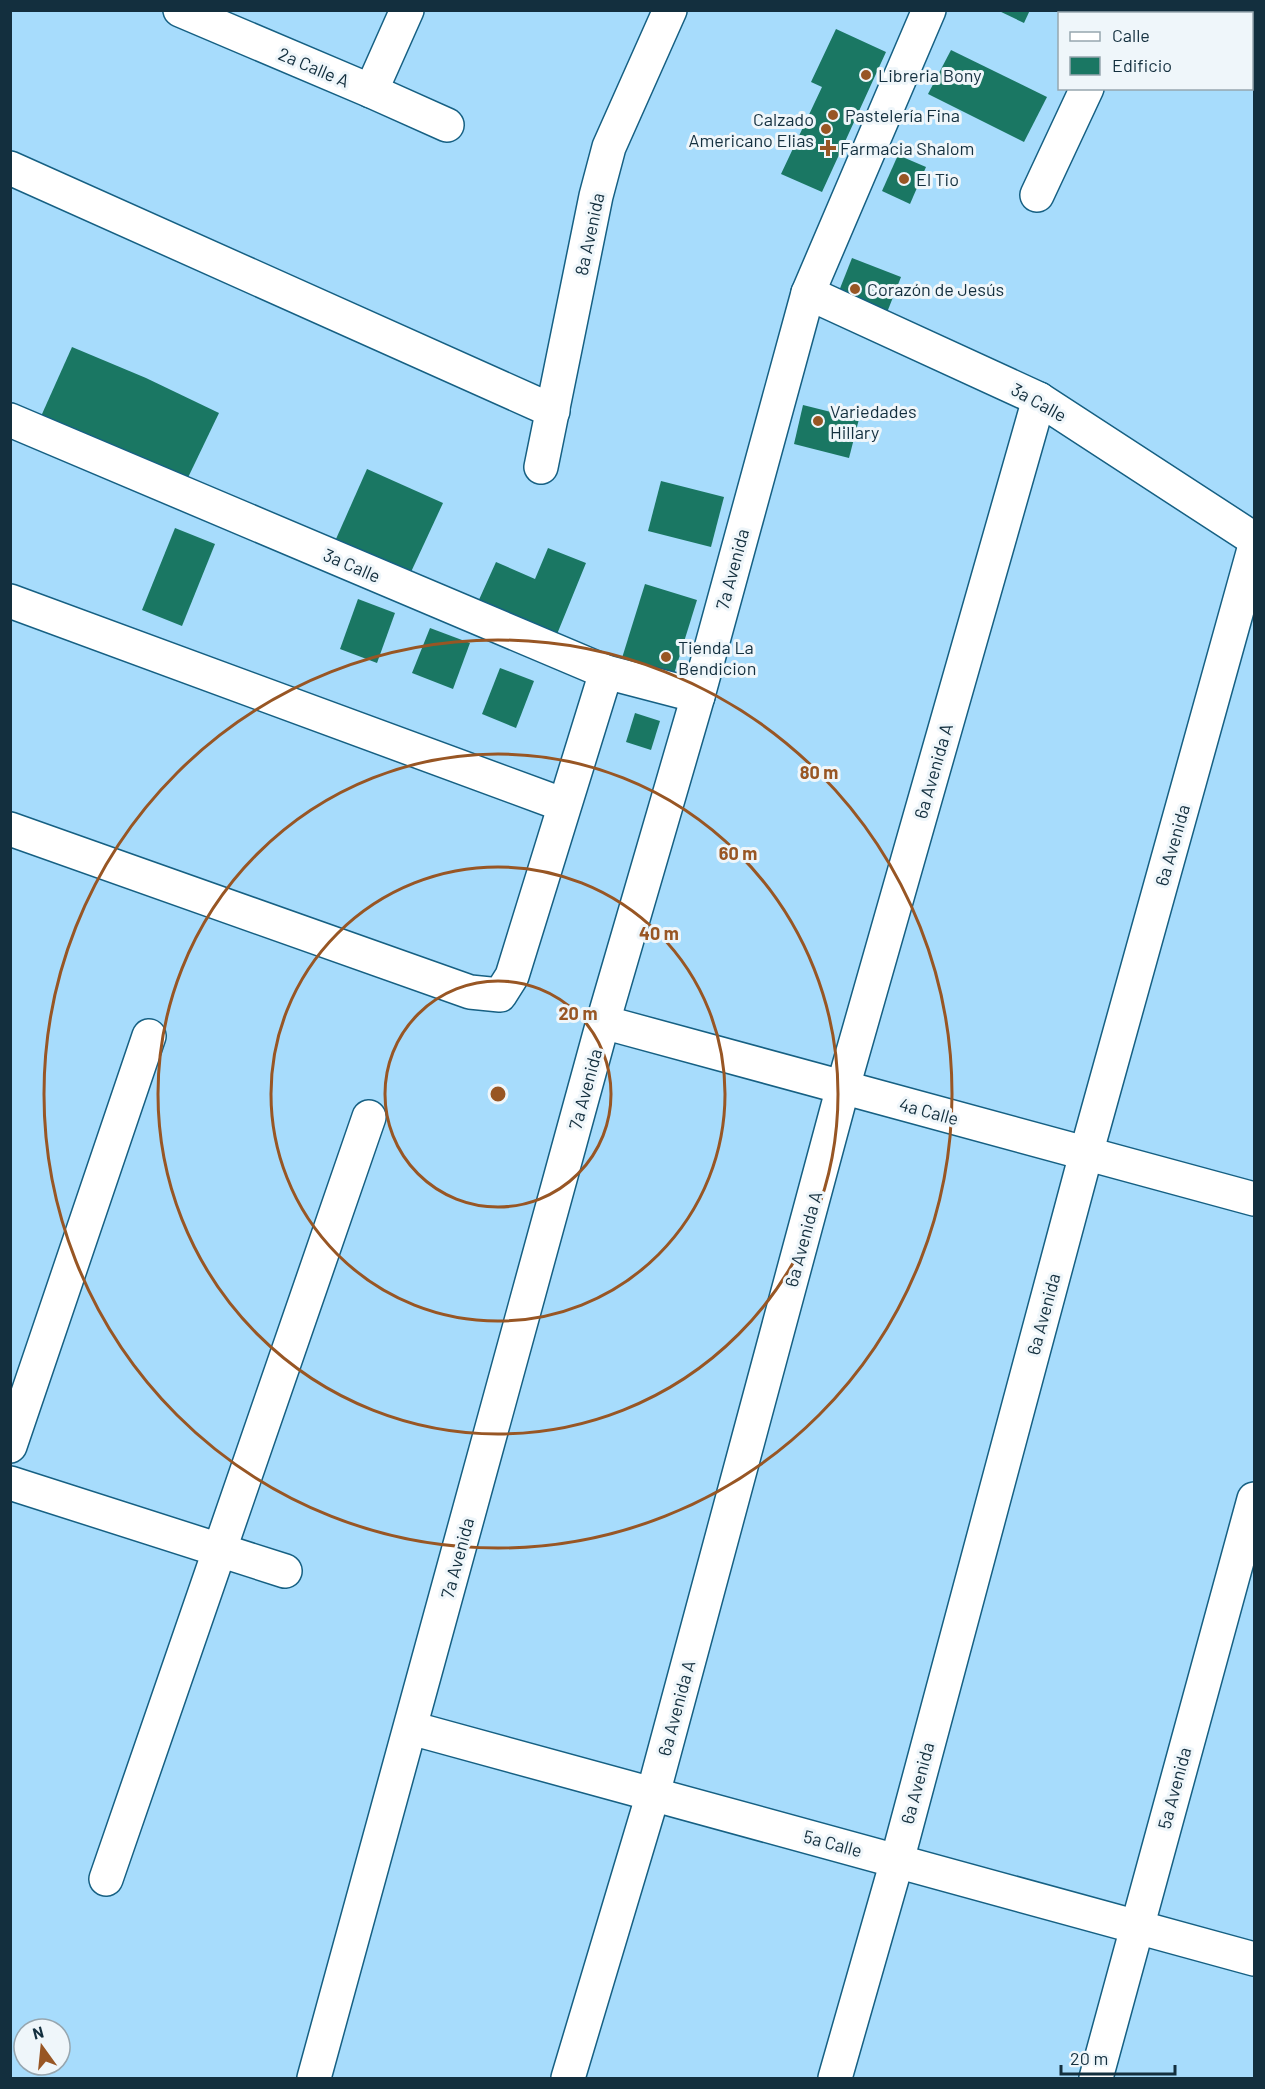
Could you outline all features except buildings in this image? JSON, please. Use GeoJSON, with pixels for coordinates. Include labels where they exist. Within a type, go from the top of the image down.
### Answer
{"type":"FeatureCollection","features":[{"type":"Feature","properties":{"kind":"street","name":"2a Calle A"},"geometry":{"type":"LineString","coordinates":[[180,10],[447,125]]}},
{"type":"Feature","properties":{"kind":"street"},"geometry":{"type":"LineString","coordinates":[[371,91],[406,10]]}},
{"type":"Feature","properties":{"kind":"street","name":"8a Avenida"},"geometry":{"type":"LineString","coordinates":[[542,467],[596,196],[609,147],[670,10]]}},
{"type":"Feature","properties":{"kind":"street","name":"7a Avenida"},"geometry":{"type":"LineString","coordinates":[[314,2079],[603,1022],[698,696],[808,293],[929,10]]}},
{"type":"Feature","properties":{"kind":"street"},"geometry":{"type":"LineString","coordinates":[[1036,195],[1086,90]]}},
{"type":"Feature","properties":{"kind":"street"},"geometry":{"type":"LineString","coordinates":[[10,168],[553,411]]}},
{"type":"Feature","properties":{"kind":"street","name":"3a Calle"},"geometry":{"type":"LineString","coordinates":[[808,293],[1038,399],[1254,539]]}},
{"type":"Feature","properties":{"kind":"street","name":"6a Avenida A"},"geometry":{"type":"LineString","coordinates":[[568,2079],[653,1794],[843,1088],[1038,399]]}},
{"type":"Feature","properties":{"kind":"street","name":"3a Calle"},"geometry":{"type":"LineString","coordinates":[[10,420],[606,672],[698,696]]}},
{"type":"Feature","properties":{"kind":"street","name":"6a Avenida"},"geometry":{"type":"LineString","coordinates":[[834,2079],[897,1861],[1086,1154],[1254,549]]}},
{"type":"Feature","properties":{"kind":"street"},"geometry":{"type":"LineString","coordinates":[[10,601],[564,805]]}},
{"type":"Feature","properties":{"kind":"street"},"geometry":{"type":"LineString","coordinates":[[10,829],[470,992],[500,995],[512,976],[606,672]]}},
{"type":"Feature","properties":{"kind":"street","name":"4a Calle"},"geometry":{"type":"LineString","coordinates":[[603,1022],[1254,1199]]}},
{"type":"Feature","properties":{"kind":"street"},"geometry":{"type":"LineString","coordinates":[[10,1446],[149,1036]]}},
{"type":"Feature","properties":{"kind":"street"},"geometry":{"type":"LineString","coordinates":[[106,1879],[369,1116]]}},
{"type":"Feature","properties":{"kind":"street"},"geometry":{"type":"LineString","coordinates":[[10,1483],[285,1571]]}},
{"type":"Feature","properties":{"kind":"street","name":"5a Avenida"},"geometry":{"type":"LineString","coordinates":[[1096,2079],[1254,1499]]}},
{"type":"Feature","properties":{"kind":"street","name":"5a Calle"},"geometry":{"type":"LineString","coordinates":[[411,1728],[1254,1959]]}},
{"type":"Feature","properties":{"kind":"place","name":"Libreria Bony"},"geometry":{"type":"Point","coordinates":[866,75]}},
{"type":"Feature","properties":{"kind":"place","name":"Pastelería Fina"},"geometry":{"type":"Point","coordinates":[833,115]}},
{"type":"Feature","properties":{"kind":"place","name":"Calzado Americano Elias"},"geometry":{"type":"Point","coordinates":[826,129]}},
{"type":"Feature","properties":{"kind":"place","name":"Farmacia Shalom"},"geometry":{"type":"Point","coordinates":[828,148]}},
{"type":"Feature","properties":{"kind":"place","name":"El Tio"},"geometry":{"type":"Point","coordinates":[904,179]}},
{"type":"Feature","properties":{"kind":"place","name":"Corazón de Jesús"},"geometry":{"type":"Point","coordinates":[855,289]}},
{"type":"Feature","properties":{"kind":"place","name":"Variedades Hillary"},"geometry":{"type":"Point","coordinates":[818,421]}},
{"type":"Feature","properties":{"kind":"place","name":"Tienda La Bendicion"},"geometry":{"type":"Point","coordinates":[666,657]}}]}
